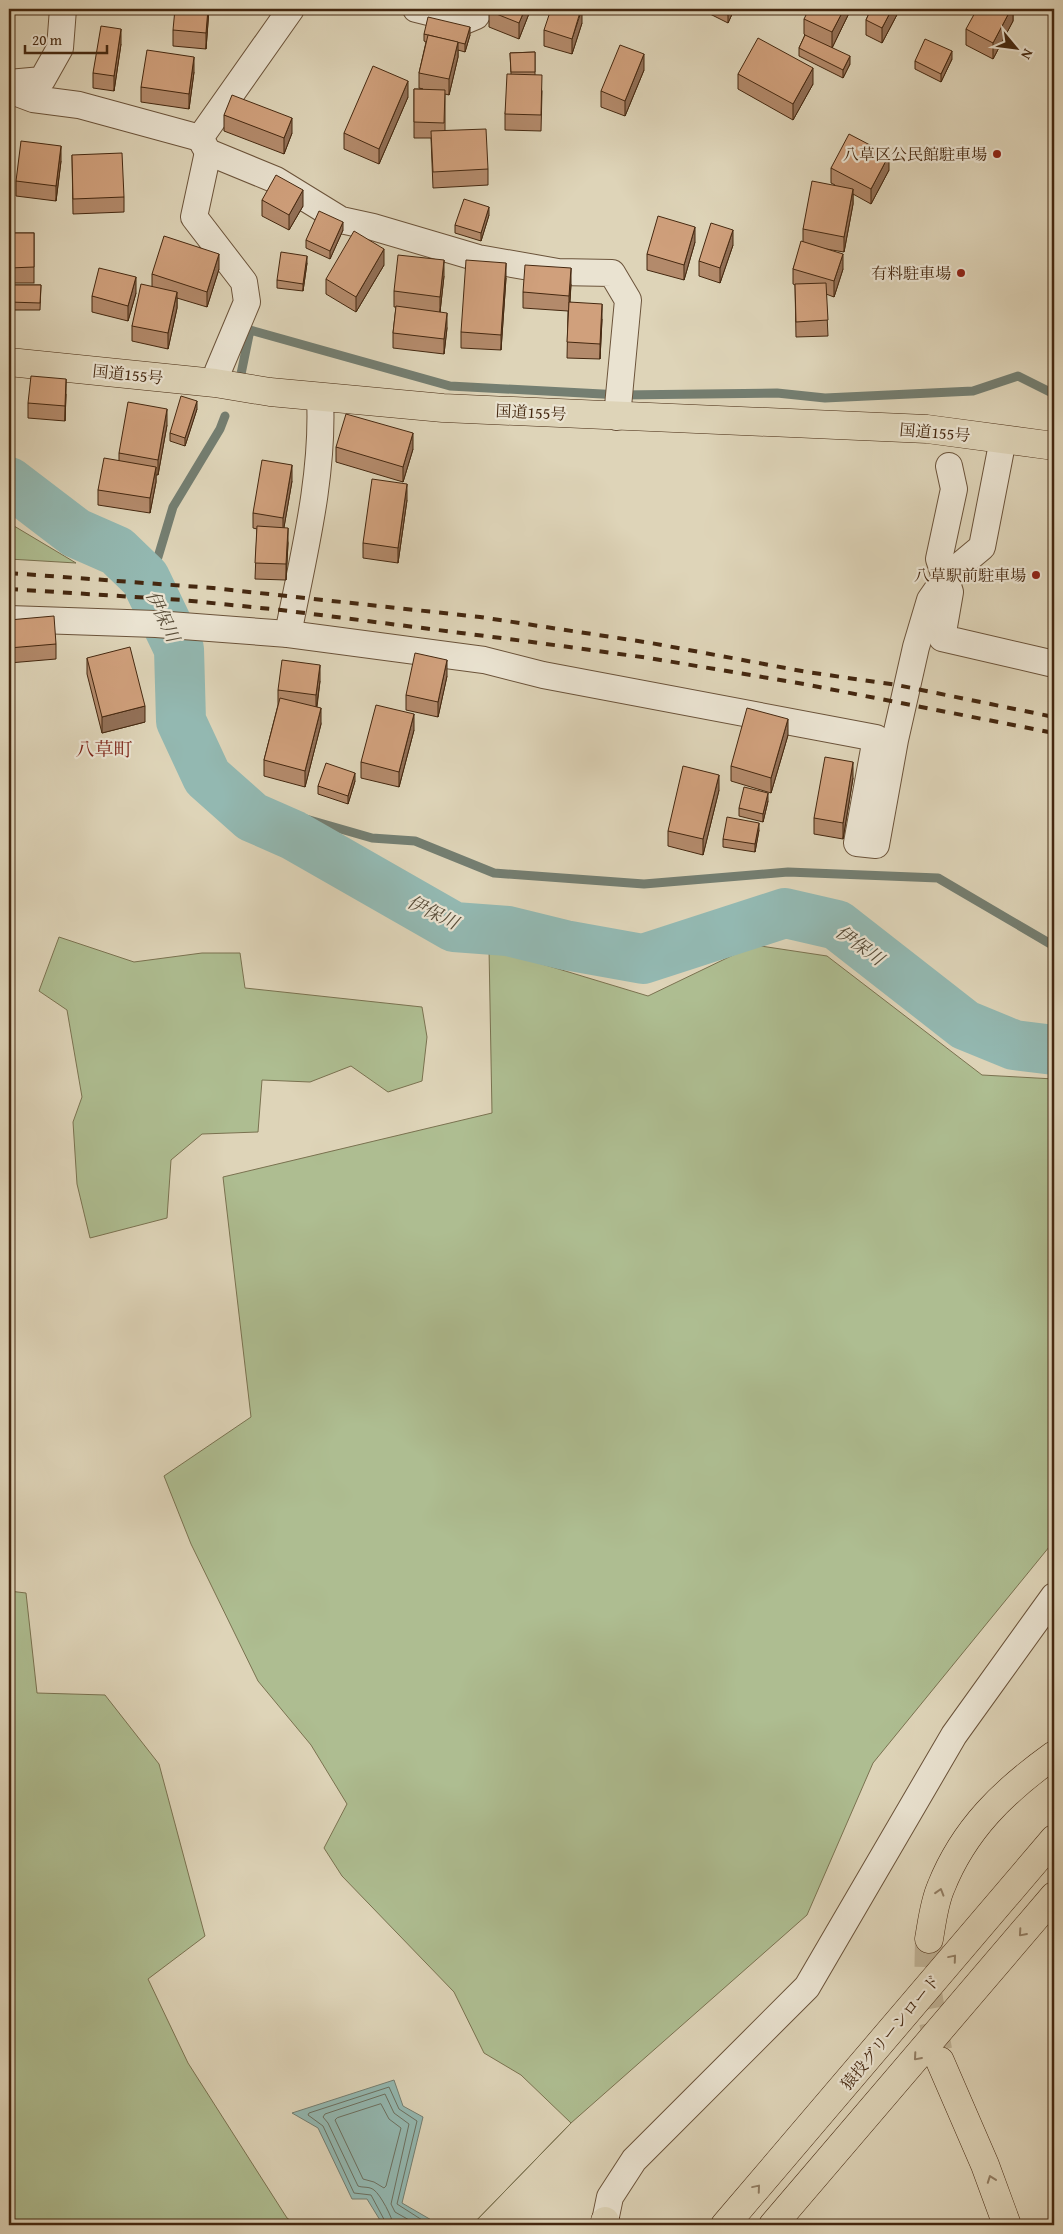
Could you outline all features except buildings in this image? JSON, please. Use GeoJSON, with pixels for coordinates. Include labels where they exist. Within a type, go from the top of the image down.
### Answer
{"type":"FeatureCollection","features":[{"type":"Feature","properties":{"kind":"main road","name":"国道155号"},"geometry":{"type":"LineString","coordinates":[[9,362],[215,383],[248,390],[443,408],[619,399],[927,430],[1054,446]]}},
{"type":"Feature","properties":{"kind":"main road"},"geometry":{"type":"LineString","coordinates":[[929,1940],[940,1888],[962,1845],[990,1808],[1034,1769],[1054,1755]]}},
{"type":"Feature","properties":{"kind":"main road","name":"猿投グリーンロード"},"geometry":{"type":"LineString","coordinates":[[726,2225],[1054,1839]]}},
{"type":"Feature","properties":{"kind":"main road"},"geometry":{"type":"LineString","coordinates":[[773,2225],[1054,1896]]}},
{"type":"Feature","properties":{"kind":"main road"},"geometry":{"type":"LineString","coordinates":[[940,2061],[986,2165],[1007,2225]]}},
{"type":"Feature","properties":{"kind":"street"},"geometry":{"type":"LineString","coordinates":[[9,83],[42,80],[60,48],[63,9]]}},
{"type":"Feature","properties":{"kind":"street"},"geometry":{"type":"LineString","coordinates":[[215,383],[218,371],[247,302],[244,282],[194,217],[204,145],[291,9]]}},
{"type":"Feature","properties":{"kind":"street"},"geometry":{"type":"LineString","coordinates":[[416,9],[464,21],[476,16],[480,9]]}},
{"type":"Feature","properties":{"kind":"street"},"geometry":{"type":"LineString","coordinates":[[9,90],[32,99],[79,105],[204,145],[276,180],[341,220],[373,227],[478,258],[558,272],[612,273],[628,300],[619,399]]}},
{"type":"Feature","properties":{"kind":"street"},"geometry":{"type":"LineString","coordinates":[[288,634],[314,500],[321,415],[320,397]]}},
{"type":"Feature","properties":{"kind":"street"},"geometry":{"type":"LineString","coordinates":[[9,619],[156,624],[288,634],[484,660],[543,675],[876,738],[857,843],[876,846],[895,740],[916,647],[930,600],[946,577],[982,547],[1003,439]]}},
{"type":"Feature","properties":{"kind":"street"},"geometry":{"type":"LineString","coordinates":[[949,466],[954,489],[939,558],[950,592],[942,638],[1054,664]]}},
{"type":"Feature","properties":{"kind":"street"},"geometry":{"type":"LineString","coordinates":[[606,2223],[610,2197],[634,2160],[807,1987],[954,1735],[1054,1596]]}},
{"type":"Feature","properties":{"kind":"green space"},"geometry":{"type":"Polygon","coordinates":[[[9,523],[76,563],[9,559],[9,523]]]}},
{"type":"Feature","properties":{"kind":"green space"},"geometry":{"type":"Polygon","coordinates":[[[59,937],[134,962],[202,953],[240,953],[245,988],[422,1007],[427,1037],[422,1081],[388,1092],[351,1066],[310,1082],[262,1080],[258,1132],[202,1134],[171,1160],[167,1218],[90,1238],[77,1184],[73,1122],[82,1097],[67,1010],[39,991],[59,937]]]}},
{"type":"Feature","properties":{"kind":"green space"},"geometry":{"type":"Polygon","coordinates":[[[754,945],[827,956],[982,1075],[1054,1079],[1054,1541],[873,1763],[807,1915],[571,2123],[521,2075],[484,2053],[454,1992],[342,1876],[324,1848],[347,1804],[311,1745],[258,1681],[191,1544],[164,1476],[251,1417],[223,1177],[492,1113],[489,948],[648,996],[754,945]]]}},
{"type":"Feature","properties":{"kind":"green space"},"geometry":{"type":"Polygon","coordinates":[[[9,1591],[26,1593],[37,1693],[105,1695],[159,1764],[205,1936],[148,1979],[188,2063],[287,2218],[297,2225],[9,2225],[9,1591]]]}},
{"type":"Feature","properties":{"kind":"water"},"geometry":{"type":"Polygon","coordinates":[[[394,2080],[403,2106],[423,2117],[402,2203],[440,2225],[383,2225],[367,2199],[352,2199],[318,2128],[292,2113],[394,2080]]]}},
{"type":"Feature","properties":{"kind":"waterway"},"geometry":{"type":"LineString","coordinates":[[241,374],[250,330],[450,386],[621,395],[777,393],[825,398],[973,391],[1018,376],[1054,394]]}},
{"type":"Feature","properties":{"kind":"waterway"},"geometry":{"type":"LineString","coordinates":[[145,578],[158,557],[173,507],[220,429],[225,416]]}},
{"type":"Feature","properties":{"kind":"waterway","name":"伊保川"},"geometry":{"type":"LineString","coordinates":[[9,482],[76,533],[117,551],[145,578],[179,649],[181,721],[207,777],[252,817],[293,835],[454,927],[508,931],[565,945],[643,959],[785,913],[837,925],[965,1025],[1014,1045],[1054,1050]]}},
{"type":"Feature","properties":{"kind":"waterway"},"geometry":{"type":"LineString","coordinates":[[299,817],[372,838],[415,841],[494,873],[644,884],[788,872],[938,878],[1054,946]]}},
{"type":"Feature","properties":{"kind":"tunnel"},"geometry":{"type":"LineString","coordinates":[[929,1939],[928,1993],[939,2055]]}},
{"type":"Feature","properties":{"kind":"railway"},"geometry":{"type":"LineString","coordinates":[[9,573],[213,588],[480,617],[651,643],[807,672],[897,685],[1054,717]]}},
{"type":"Feature","properties":{"kind":"railway"},"geometry":{"type":"LineString","coordinates":[[9,589],[182,600],[281,610],[649,658],[804,684],[1054,733]]}},
{"type":"Feature","properties":{"kind":"place","name":"八草区公民館駐車場"},"geometry":{"type":"Point","coordinates":[997,154]}},
{"type":"Feature","properties":{"kind":"place","name":"有料駐車場"},"geometry":{"type":"Point","coordinates":[961,273]}},
{"type":"Feature","properties":{"kind":"place","name":"八草駅前駐車場"},"geometry":{"type":"Point","coordinates":[1036,575]}},
{"type":"Feature","properties":{"kind":"district","name":"八草町"},"geometry":{"type":"Point","coordinates":[104,749]}}]}
